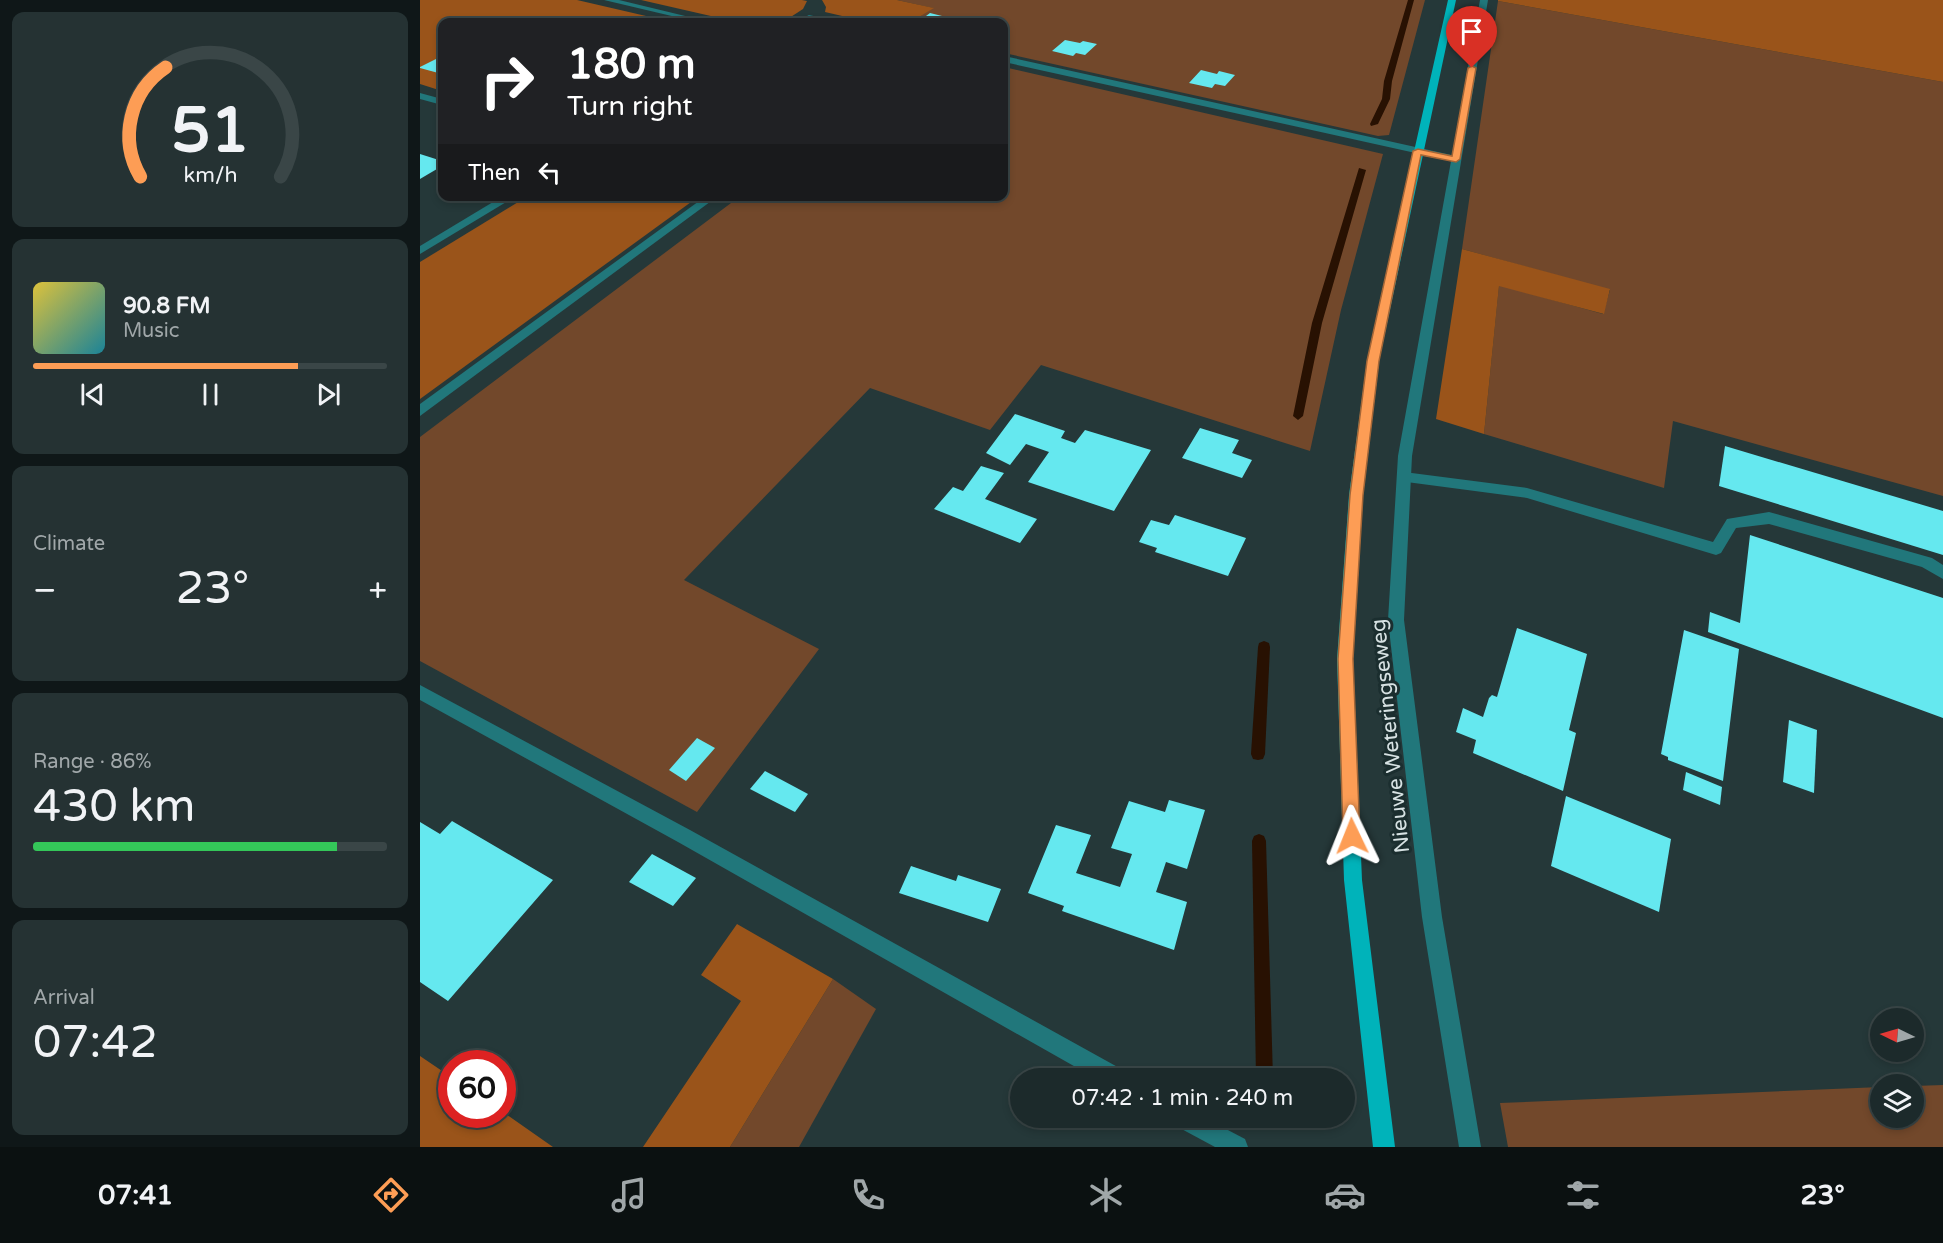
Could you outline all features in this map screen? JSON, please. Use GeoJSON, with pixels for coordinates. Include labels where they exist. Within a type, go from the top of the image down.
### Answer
{"type":"FeatureCollection","features":[{"type":"Feature","properties":{"kind":"main road","name":"Nieuwe Weteringseweg"},"geometry":{"type":"LineString","coordinates":[[1384,1147],[1353,880],[1345,659],[1356,495],[1373,361],[1452,0]]}},
{"type":"Feature","properties":{"kind":"street"},"geometry":{"type":"LineString","coordinates":[[608,0],[688,18]]}},
{"type":"Feature","properties":{"kind":"street","name":"Nieuwe Weteringseweg"},"geometry":{"type":"LineString","coordinates":[[1470,1147],[1431,917],[1396,620],[1404,477],[1421,358],[1484,0]]}},
{"type":"Feature","properties":{"kind":"street"},"geometry":{"type":"LineString","coordinates":[[1008,60],[1456,159]]}},
{"type":"Feature","properties":{"kind":"street"},"geometry":{"type":"LineString","coordinates":[[420,96],[438,101]]}},
{"type":"Feature","properties":{"kind":"street"},"geometry":{"type":"LineString","coordinates":[[420,252],[503,201]]}},
{"type":"Feature","properties":{"kind":"street"},"geometry":{"type":"LineString","coordinates":[[420,411],[706,201]]}},
{"type":"Feature","properties":{"kind":"street"},"geometry":{"type":"LineString","coordinates":[[1404,477],[1527,493],[1716,549],[1732,523],[1768,518],[1927,562],[1943,573]]}},
{"type":"Feature","properties":{"kind":"street"},"geometry":{"type":"LineString","coordinates":[[420,692],[695,842],[1097,1068]]}},
{"type":"Feature","properties":{"kind":"street"},"geometry":{"type":"LineString","coordinates":[[1202,1128],[1237,1147]]}},
{"type":"Feature","properties":{"kind":"shaded area"},"geometry":{"type":"Polygon","coordinates":[[[420,0],[577,0],[655,18],[438,18],[438,90],[420,84],[420,0]]]}},
{"type":"Feature","properties":{"kind":"shaded area"},"geometry":{"type":"Polygon","coordinates":[[[641,0],[807,1],[803,9],[789,18],[720,18],[641,0]]]}},
{"type":"Feature","properties":{"kind":"shaded area"},"geometry":{"type":"Polygon","coordinates":[[[822,0],[897,0],[934,8],[918,18],[851,18],[825,12],[826,7],[822,0]]]}},
{"type":"Feature","properties":{"kind":"shaded area"},"geometry":{"type":"Polygon","coordinates":[[[897,0],[1425,0],[1389,135],[1378,136],[1008,54],[1008,18],[917,18],[933,8],[897,0]]]}},
{"type":"Feature","properties":{"kind":"shaded area"},"geometry":{"type":"Polygon","coordinates":[[[1943,0],[1943,82],[1498,1],[1943,0]]]}},
{"type":"Feature","properties":{"kind":"shaded area"},"geometry":{"type":"Polygon","coordinates":[[[1498,1],[1943,82],[1943,496],[1673,421],[1664,488],[1484,434],[1499,285],[1603,314],[1610,290],[1462,249],[1498,1]]]}},
{"type":"Feature","properties":{"kind":"shaded area"},"geometry":{"type":"Polygon","coordinates":[[[1008,68],[1383,154],[1341,310],[1310,451],[1041,365],[990,430],[870,388],[684,580],[819,649],[697,812],[420,661],[420,437],[734,201],[1008,201],[1008,68]]]}},
{"type":"Feature","properties":{"kind":"shaded area"},"geometry":{"type":"Polygon","coordinates":[[[520,201],[692,201],[420,399],[420,262],[520,201]]]}},
{"type":"Feature","properties":{"kind":"shaded area"},"geometry":{"type":"Polygon","coordinates":[[[1462,249],[1610,289],[1604,314],[1499,286],[1484,434],[1436,419],[1462,249]]]}},
{"type":"Feature","properties":{"kind":"shaded area"},"geometry":{"type":"Polygon","coordinates":[[[737,924],[833,979],[730,1147],[643,1147],[741,1001],[701,975],[737,924]]]}},
{"type":"Feature","properties":{"kind":"shaded area"},"geometry":{"type":"Polygon","coordinates":[[[833,979],[876,1009],[799,1147],[730,1147],[833,979]]]}},
{"type":"Feature","properties":{"kind":"shaded area"},"geometry":{"type":"Polygon","coordinates":[[[420,1056],[438,1068],[438,1128],[516,1128],[516,1121],[553,1147],[420,1147],[420,1056]]]}},
{"type":"Feature","properties":{"kind":"shaded area"},"geometry":{"type":"Polygon","coordinates":[[[1943,1085],[1943,1147],[1508,1147],[1500,1103],[1870,1087],[1870,1128],[1924,1128],[1924,1086],[1943,1085]]]}},
{"type":"Feature","properties":{"kind":"building"},"geometry":{"type":"Polygon","coordinates":[[[930,13],[946,17],[945,18],[923,18],[930,13]]]}},
{"type":"Feature","properties":{"kind":"building"},"geometry":{"type":"Polygon","coordinates":[[[1065,40],[1097,44],[1085,55],[1076,53],[1073,56],[1052,51],[1065,40]]]}},
{"type":"Feature","properties":{"kind":"building"},"geometry":{"type":"Polygon","coordinates":[[[438,58],[438,73],[420,67],[438,58]]]}},
{"type":"Feature","properties":{"kind":"building"},"geometry":{"type":"Polygon","coordinates":[[[1201,70],[1235,75],[1225,86],[1215,84],[1212,88],[1189,83],[1201,70]]]}},
{"type":"Feature","properties":{"kind":"building"},"geometry":{"type":"Polygon","coordinates":[[[420,154],[438,160],[438,168],[420,179],[420,154]]]}},
{"type":"Feature","properties":{"kind":"building"},"geometry":{"type":"Polygon","coordinates":[[[1015,414],[1065,431],[1061,438],[1075,443],[1085,430],[1151,450],[1114,511],[1028,482],[1049,452],[1026,444],[1010,465],[986,453],[1015,414]]]}},
{"type":"Feature","properties":{"kind":"building"},"geometry":{"type":"Polygon","coordinates":[[[1200,428],[1239,440],[1232,453],[1252,460],[1242,478],[1182,458],[1200,428]]]}},
{"type":"Feature","properties":{"kind":"building"},"geometry":{"type":"Polygon","coordinates":[[[1725,446],[1943,511],[1943,555],[1719,486],[1725,446]]]}},
{"type":"Feature","properties":{"kind":"building"},"geometry":{"type":"Polygon","coordinates":[[[981,466],[1004,473],[985,499],[1037,519],[1020,543],[934,509],[953,487],[963,491],[981,466]]]}},
{"type":"Feature","properties":{"kind":"building"},"geometry":{"type":"Polygon","coordinates":[[[1175,515],[1246,538],[1228,576],[1155,552],[1157,548],[1139,542],[1151,520],[1169,525],[1175,515]]]}},
{"type":"Feature","properties":{"kind":"building"},"geometry":{"type":"Polygon","coordinates":[[[1750,535],[1943,598],[1943,718],[1708,632],[1710,612],[1740,623],[1750,535]]]}},
{"type":"Feature","properties":{"kind":"building"},"geometry":{"type":"Polygon","coordinates":[[[1517,628],[1587,654],[1569,730],[1576,733],[1563,791],[1473,753],[1476,740],[1456,732],[1463,708],[1483,717],[1489,698],[1492,695],[1497,697],[1517,628]]]}},
{"type":"Feature","properties":{"kind":"building"},"geometry":{"type":"Polygon","coordinates":[[[1684,630],[1739,649],[1723,781],[1668,760],[1668,757],[1661,754],[1684,630]]]}},
{"type":"Feature","properties":{"kind":"building"},"geometry":{"type":"Polygon","coordinates":[[[1789,720],[1817,730],[1814,793],[1783,782],[1789,720]]]}},
{"type":"Feature","properties":{"kind":"building"},"geometry":{"type":"Polygon","coordinates":[[[697,738],[715,748],[686,781],[669,770],[697,738]]]}},
{"type":"Feature","properties":{"kind":"building"},"geometry":{"type":"Polygon","coordinates":[[[765,771],[808,794],[795,812],[750,789],[765,771]]]}},
{"type":"Feature","properties":{"kind":"building"},"geometry":{"type":"Polygon","coordinates":[[[1686,772],[1722,787],[1720,805],[1683,790],[1686,772]]]}},
{"type":"Feature","properties":{"kind":"building"},"geometry":{"type":"Polygon","coordinates":[[[1566,796],[1671,839],[1659,912],[1551,866],[1566,796]]]}},
{"type":"Feature","properties":{"kind":"building"},"geometry":{"type":"Polygon","coordinates":[[[1169,800],[1205,810],[1187,869],[1166,862],[1156,892],[1187,902],[1174,950],[1062,911],[1064,906],[1028,893],[1056,825],[1091,835],[1076,873],[1120,887],[1132,854],[1111,848],[1129,801],[1165,812],[1169,800]]]}},
{"type":"Feature","properties":{"kind":"building"},"geometry":{"type":"Polygon","coordinates":[[[452,821],[553,880],[448,1001],[420,982],[420,822],[440,834],[452,821]]]}},
{"type":"Feature","properties":{"kind":"building"},"geometry":{"type":"Polygon","coordinates":[[[652,854],[696,878],[673,906],[629,882],[652,854]]]}},
{"type":"Feature","properties":{"kind":"building"},"geometry":{"type":"Polygon","coordinates":[[[911,866],[956,881],[958,875],[1001,889],[988,922],[899,893],[911,866]]]}},
{"type":"Feature","properties":{"kind":"waterway"},"geometry":{"type":"LineString","coordinates":[[1374,124],[1386,99],[1388,81],[1411,0]]}},
{"type":"Feature","properties":{"kind":"waterway"},"geometry":{"type":"LineString","coordinates":[[1298,416],[1317,323],[1362,170]]}},
{"type":"Feature","properties":{"kind":"waterway"},"geometry":{"type":"LineString","coordinates":[[1258,754],[1264,647]]}},
{"type":"Feature","properties":{"kind":"waterway"},"geometry":{"type":"LineString","coordinates":[[1259,841],[1265,1068]]}},
{"type":"Feature","properties":{"kind":"route"},"geometry":{"type":"LineString","coordinates":[[1352,836],[1345,659],[1356,495],[1373,361],[1418,151],[1456,159],[1472,68]]}}]}
